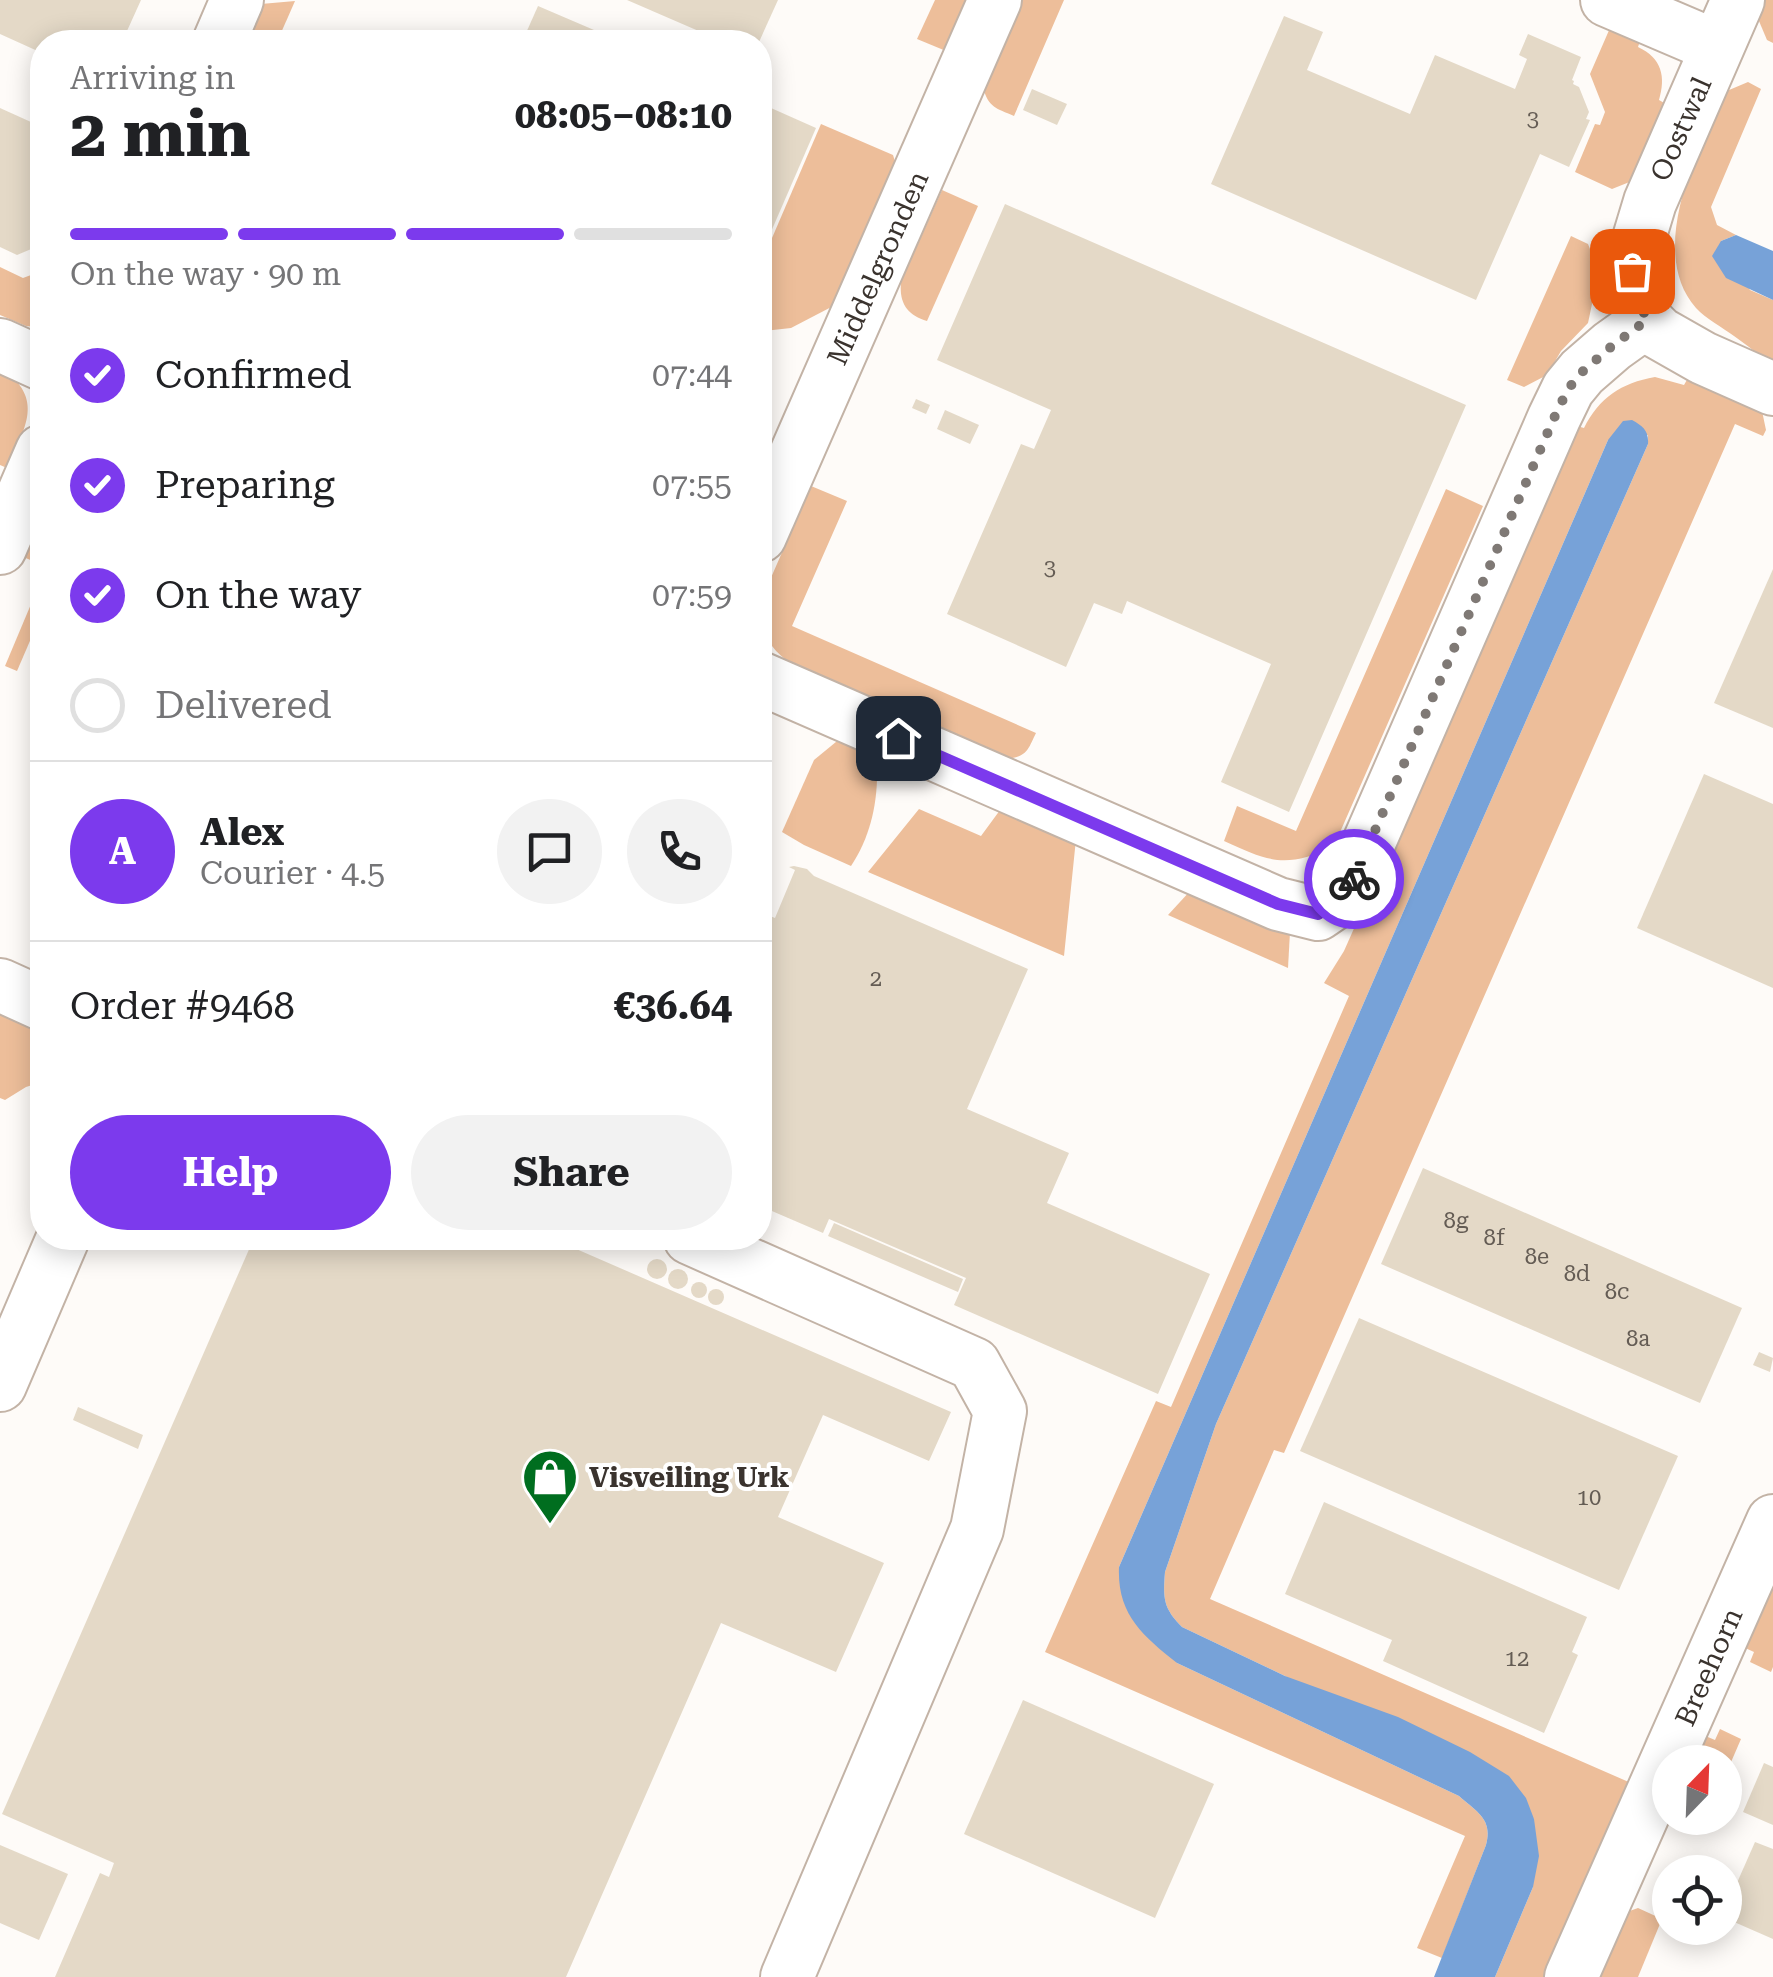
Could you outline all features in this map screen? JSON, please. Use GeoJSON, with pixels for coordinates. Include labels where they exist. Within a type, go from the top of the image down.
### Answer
{"type":"FeatureCollection","features":[{"type":"Feature","properties":{"kind":"street"},"geometry":{"type":"LineString","coordinates":[[223,30],[237,0]]}},
{"type":"Feature","properties":{"kind":"street","name":"Middelgronden"},"geometry":{"type":"LineString","coordinates":[[772,509],[996,0]]}},
{"type":"Feature","properties":{"kind":"street"},"geometry":{"type":"LineString","coordinates":[[1608,0],[1718,47]]}},
{"type":"Feature","properties":{"kind":"street","name":"Oostwal"},"geometry":{"type":"LineString","coordinates":[[1647,320],[1632,284],[1640,234],[1654,192],[1738,0]]}},
{"type":"Feature","properties":{"kind":"street"},"geometry":{"type":"LineString","coordinates":[[772,683],[1278,904],[1318,914],[1346,895],[1568,389],[1597,358],[1647,320],[1659,333],[1702,358],[1773,390]]}},
{"type":"Feature","properties":{"kind":"street"},"geometry":{"type":"LineString","coordinates":[[0,345],[30,359]]}},
{"type":"Feature","properties":{"kind":"street"},"geometry":{"type":"LineString","coordinates":[[0,548],[30,478]]}},
{"type":"Feature","properties":{"kind":"street"},"geometry":{"type":"LineString","coordinates":[[0,985],[30,999]]}},
{"type":"Feature","properties":{"kind":"street"},"geometry":{"type":"LineString","coordinates":[[0,1385],[58,1250]]}},
{"type":"Feature","properties":{"kind":"street"},"geometry":{"type":"LineString","coordinates":[[717,1250],[974,1364],[1000,1411],[977,1529],[786,1977]]}},
{"type":"Feature","properties":{"kind":"street","name":"Breehorn"},"geometry":{"type":"LineString","coordinates":[[1572,1977],[1773,1521]]}},
{"type":"Feature","properties":{"kind":"shaded area"},"geometry":{"type":"Polygon","coordinates":[[[935,0],[969,0],[946,51],[917,39],[935,0]]]}},
{"type":"Feature","properties":{"kind":"shaded area"},"geometry":{"type":"Polygon","coordinates":[[[1022,0],[1064,0],[1014,116],[991,104],[983,88],[1022,0]]]}},
{"type":"Feature","properties":{"kind":"shaded area"},"geometry":{"type":"Polygon","coordinates":[[[1762,0],[1773,0],[1773,43],[1767,40],[1756,14],[1762,0]]]}},
{"type":"Feature","properties":{"kind":"shaded area"},"geometry":{"type":"Polygon","coordinates":[[[295,1],[282,30],[250,30],[261,4],[295,1]]]}},
{"type":"Feature","properties":{"kind":"shaded area"},"geometry":{"type":"Polygon","coordinates":[[[1610,28],[1640,41],[1638,47],[1657,63],[1662,76],[1659,100],[1666,104],[1632,181],[1612,189],[1575,172],[1595,124],[1600,125],[1605,112],[1590,74],[1610,28]]]}},
{"type":"Feature","properties":{"kind":"shaded area"},"geometry":{"type":"Polygon","coordinates":[[[1748,82],[1761,89],[1711,207],[1717,225],[1736,235],[1721,241],[1750,290],[1773,300],[1773,362],[1696,308],[1682,285],[1676,259],[1681,201],[1701,143],[1722,93],[1748,82]]]}},
{"type":"Feature","properties":{"kind":"shaded area"},"geometry":{"type":"Polygon","coordinates":[[[821,124],[893,155],[897,168],[839,303],[791,328],[772,330],[772,238],[821,124]]]}},
{"type":"Feature","properties":{"kind":"shaded area"},"geometry":{"type":"Polygon","coordinates":[[[942,190],[978,206],[927,321],[906,307],[901,282],[942,190]]]}},
{"type":"Feature","properties":{"kind":"shaded area"},"geometry":{"type":"Polygon","coordinates":[[[1571,236],[1588,244],[1596,264],[1588,323],[1561,351],[1547,375],[1524,387],[1507,380],[1571,236]]]}},
{"type":"Feature","properties":{"kind":"shaded area"},"geometry":{"type":"Polygon","coordinates":[[[0,267],[23,278],[30,275],[30,326],[0,315],[0,267]]]}},
{"type":"Feature","properties":{"kind":"shaded area"},"geometry":{"type":"Polygon","coordinates":[[[0,367],[14,379],[27,402],[25,426],[7,468],[0,465],[0,367]]]}},
{"type":"Feature","properties":{"kind":"shaded area"},"geometry":{"type":"Polygon","coordinates":[[[1655,377],[1684,385],[1688,378],[1762,411],[1766,430],[1763,436],[1735,424],[1284,1453],[1274,1450],[1210,1599],[1631,1783],[1545,1977],[1495,1977],[1533,1887],[1534,1819],[1285,1676],[1182,1627],[1166,1602],[1165,1572],[1216,1424],[1648,444],[1648,435],[1608,440],[1119,1567],[1177,1663],[1459,1796],[1482,1817],[1488,1836],[1486,1845],[1442,1958],[1417,1948],[1465,1836],[1045,1652],[1156,1401],[1171,1407],[1349,996],[1324,983],[1344,951],[1577,426],[1584,428],[1612,393],[1655,377]]]}},
{"type":"Feature","properties":{"kind":"shaded area"},"geometry":{"type":"Polygon","coordinates":[[[811,486],[847,501],[792,626],[1036,733],[1029,747],[1024,754],[1008,759],[792,664],[772,646],[772,575],[811,486]]]}},
{"type":"Feature","properties":{"kind":"shaded area"},"geometry":{"type":"Polygon","coordinates":[[[1446,489],[1483,506],[1334,846],[1303,858],[1278,860],[1224,841],[1237,806],[1296,831],[1446,489]]]}},
{"type":"Feature","properties":{"kind":"shaded area"},"geometry":{"type":"Polygon","coordinates":[[[30,535],[30,560],[21,556],[30,535]]]}},
{"type":"Feature","properties":{"kind":"shaded area"},"geometry":{"type":"Polygon","coordinates":[[[30,607],[30,641],[17,671],[5,666],[30,607]]]}},
{"type":"Feature","properties":{"kind":"shaded area"},"geometry":{"type":"Polygon","coordinates":[[[842,737],[876,753],[873,812],[865,840],[851,866],[782,832],[814,760],[842,737]]]}},
{"type":"Feature","properties":{"kind":"shaded area"},"geometry":{"type":"Polygon","coordinates":[[[1003,806],[1076,839],[1064,956],[868,872],[919,809],[981,836],[1003,806]]]}},
{"type":"Feature","properties":{"kind":"shaded area"},"geometry":{"type":"Polygon","coordinates":[[[1191,890],[1290,932],[1288,968],[1168,915],[1191,890]]]}},
{"type":"Feature","properties":{"kind":"shaded area"},"geometry":{"type":"Polygon","coordinates":[[[0,1009],[30,1024],[30,1086],[5,1100],[0,1098],[0,1009]]]}},
{"type":"Feature","properties":{"kind":"shaded area"},"geometry":{"type":"Polygon","coordinates":[[[1773,1578],[1771,1672],[1750,1662],[1754,1652],[1743,1647],[1773,1578]]]}},
{"type":"Feature","properties":{"kind":"shaded area"},"geometry":{"type":"Polygon","coordinates":[[[1720,1729],[1741,1739],[1738,1745],[1699,1745],[1703,1735],[1715,1740],[1720,1729]]]}},
{"type":"Feature","properties":{"kind":"shaded area"},"geometry":{"type":"Polygon","coordinates":[[[1638,1908],[1652,1914],[1652,1943],[1638,1977],[1596,1977],[1624,1913],[1638,1908]]]}},
{"type":"Feature","properties":{"kind":"water"},"geometry":{"type":"Polygon","coordinates":[[[1736,235],[1773,251],[1773,300],[1726,278],[1712,256],[1721,241],[1736,235]]]}},
{"type":"Feature","properties":{"kind":"water"},"geometry":{"type":"Polygon","coordinates":[[[1632,420],[1645,429],[1648,444],[1216,1424],[1165,1572],[1166,1602],[1182,1627],[1285,1676],[1398,1717],[1470,1752],[1509,1776],[1526,1798],[1534,1819],[1539,1856],[1533,1887],[1495,1977],[1434,1977],[1486,1845],[1487,1829],[1482,1817],[1459,1796],[1177,1663],[1153,1643],[1127,1611],[1119,1567],[1608,440],[1623,421],[1632,420]]]}},
{"type":"Feature","properties":{"kind":"building"},"geometry":{"type":"Polygon","coordinates":[[[0,0],[141,0],[127,30],[30,30],[30,48],[0,34],[0,0]]]}},
{"type":"Feature","properties":{"kind":"building"},"geometry":{"type":"Polygon","coordinates":[[[627,0],[778,0],[764,30],[696,30],[627,0]]]}},
{"type":"Feature","properties":{"kind":"building"},"geometry":{"type":"Polygon","coordinates":[[[538,6],[594,30],[527,30],[538,6]]]}},
{"type":"Feature","properties":{"kind":"building"},"geometry":{"type":"Polygon","coordinates":[[[1284,16],[1323,32],[1307,70],[1410,114],[1435,55],[1515,89],[1527,59],[1519,55],[1528,34],[1581,57],[1572,80],[1579,87],[1589,112],[1586,119],[1590,120],[1569,167],[1540,154],[1476,300],[1211,184],[1284,16]]]}},
{"type":"Feature","properties":{"kind":"building"},"geometry":{"type":"Polygon","coordinates":[[[1032,89],[1067,104],[1057,125],[1023,110],[1032,89]]]}},
{"type":"Feature","properties":{"kind":"building"},"geometry":{"type":"Polygon","coordinates":[[[0,108],[30,122],[30,250],[17,255],[0,247],[0,108]]]}},
{"type":"Feature","properties":{"kind":"building"},"geometry":{"type":"Polygon","coordinates":[[[772,108],[816,128],[772,229],[772,108]]]}},
{"type":"Feature","properties":{"kind":"building"},"geometry":{"type":"Polygon","coordinates":[[[1005,204],[1466,405],[1289,812],[1221,782],[1271,664],[1127,601],[1122,614],[1094,603],[1066,667],[947,614],[1021,444],[1034,449],[1051,410],[937,360],[1005,204]]]}},
{"type":"Feature","properties":{"kind":"building"},"geometry":{"type":"Polygon","coordinates":[[[916,399],[930,405],[926,414],[912,408],[916,399]]]}},
{"type":"Feature","properties":{"kind":"building"},"geometry":{"type":"Polygon","coordinates":[[[945,410],[979,425],[970,444],[937,429],[945,410]]]}},
{"type":"Feature","properties":{"kind":"building"},"geometry":{"type":"Polygon","coordinates":[[[1773,569],[1773,728],[1714,703],[1773,569]]]}},
{"type":"Feature","properties":{"kind":"building"},"geometry":{"type":"Polygon","coordinates":[[[1704,774],[1773,804],[1773,988],[1637,928],[1704,774]]]}},
{"type":"Feature","properties":{"kind":"building"},"geometry":{"type":"Polygon","coordinates":[[[789,867],[807,869],[814,876],[1028,969],[967,1109],[1069,1153],[1047,1203],[1210,1274],[1158,1394],[954,1305],[966,1278],[829,1219],[823,1233],[772,1211],[772,917],[775,918],[795,870],[789,867]]]}},
{"type":"Feature","properties":{"kind":"building"},"geometry":{"type":"Polygon","coordinates":[[[1423,1168],[1742,1308],[1700,1403],[1381,1264],[1423,1168]]]}},
{"type":"Feature","properties":{"kind":"building"},"geometry":{"type":"Polygon","coordinates":[[[834,1223],[963,1279],[958,1292],[828,1236],[834,1223]]]}},
{"type":"Feature","properties":{"kind":"building"},"geometry":{"type":"Polygon","coordinates":[[[249,1250],[579,1250],[951,1412],[929,1461],[823,1415],[778,1517],[884,1563],[836,1672],[721,1623],[566,1977],[55,1977],[100,1873],[109,1877],[114,1863],[2,1814],[249,1250]]]}},
{"type":"Feature","properties":{"kind":"building"},"geometry":{"type":"Polygon","coordinates":[[[657,1259],[667,1269],[657,1279],[647,1269],[657,1259]]]}},
{"type":"Feature","properties":{"kind":"building"},"geometry":{"type":"Polygon","coordinates":[[[678,1269],[688,1279],[678,1289],[668,1279],[678,1269]]]}},
{"type":"Feature","properties":{"kind":"building"},"geometry":{"type":"Polygon","coordinates":[[[699,1282],[707,1290],[699,1298],[691,1290],[699,1282]]]}},
{"type":"Feature","properties":{"kind":"building"},"geometry":{"type":"Polygon","coordinates":[[[716,1289],[724,1297],[716,1305],[708,1297],[716,1289]]]}},
{"type":"Feature","properties":{"kind":"building"},"geometry":{"type":"Polygon","coordinates":[[[1359,1318],[1678,1456],[1619,1590],[1300,1451],[1359,1318]]]}},
{"type":"Feature","properties":{"kind":"building"},"geometry":{"type":"Polygon","coordinates":[[[1759,1352],[1773,1358],[1770,1372],[1753,1365],[1759,1352]]]}},
{"type":"Feature","properties":{"kind":"building"},"geometry":{"type":"Polygon","coordinates":[[[78,1407],[143,1435],[138,1449],[73,1420],[78,1407]]]}},
{"type":"Feature","properties":{"kind":"building"},"geometry":{"type":"Polygon","coordinates":[[[1324,1502],[1587,1617],[1572,1652],[1578,1655],[1544,1733],[1383,1661],[1392,1640],[1285,1594],[1324,1502]]]}},
{"type":"Feature","properties":{"kind":"building"},"geometry":{"type":"Polygon","coordinates":[[[1023,1700],[1214,1784],[1155,1918],[964,1834],[1023,1700]]]}},
{"type":"Feature","properties":{"kind":"building"},"geometry":{"type":"Polygon","coordinates":[[[1764,1763],[1773,1767],[1773,1825],[1743,1812],[1764,1763]]]}},
{"type":"Feature","properties":{"kind":"building"},"geometry":{"type":"Polygon","coordinates":[[[1755,1842],[1773,1849],[1773,1939],[1742,1925],[1742,1871],[1755,1842]]]}},
{"type":"Feature","properties":{"kind":"building"},"geometry":{"type":"Polygon","coordinates":[[[0,1845],[68,1874],[39,1940],[0,1923],[0,1845]]]}},
{"type":"Feature","properties":{"kind":"way so far"},"geometry":{"type":"LineString","coordinates":[[1354,879],[1568,389],[1597,358],[1647,320],[1632,284],[1632,271]]}},
{"type":"Feature","properties":{"kind":"place","name":"Visveiling Urk"},"geometry":{"type":"Point","coordinates":[550,1526]}},
{"type":"Feature","properties":{"kind":"route"},"geometry":{"type":"LineString","coordinates":[[898,738],[1278,904],[1318,914],[1346,895],[1354,879]]}}]}
